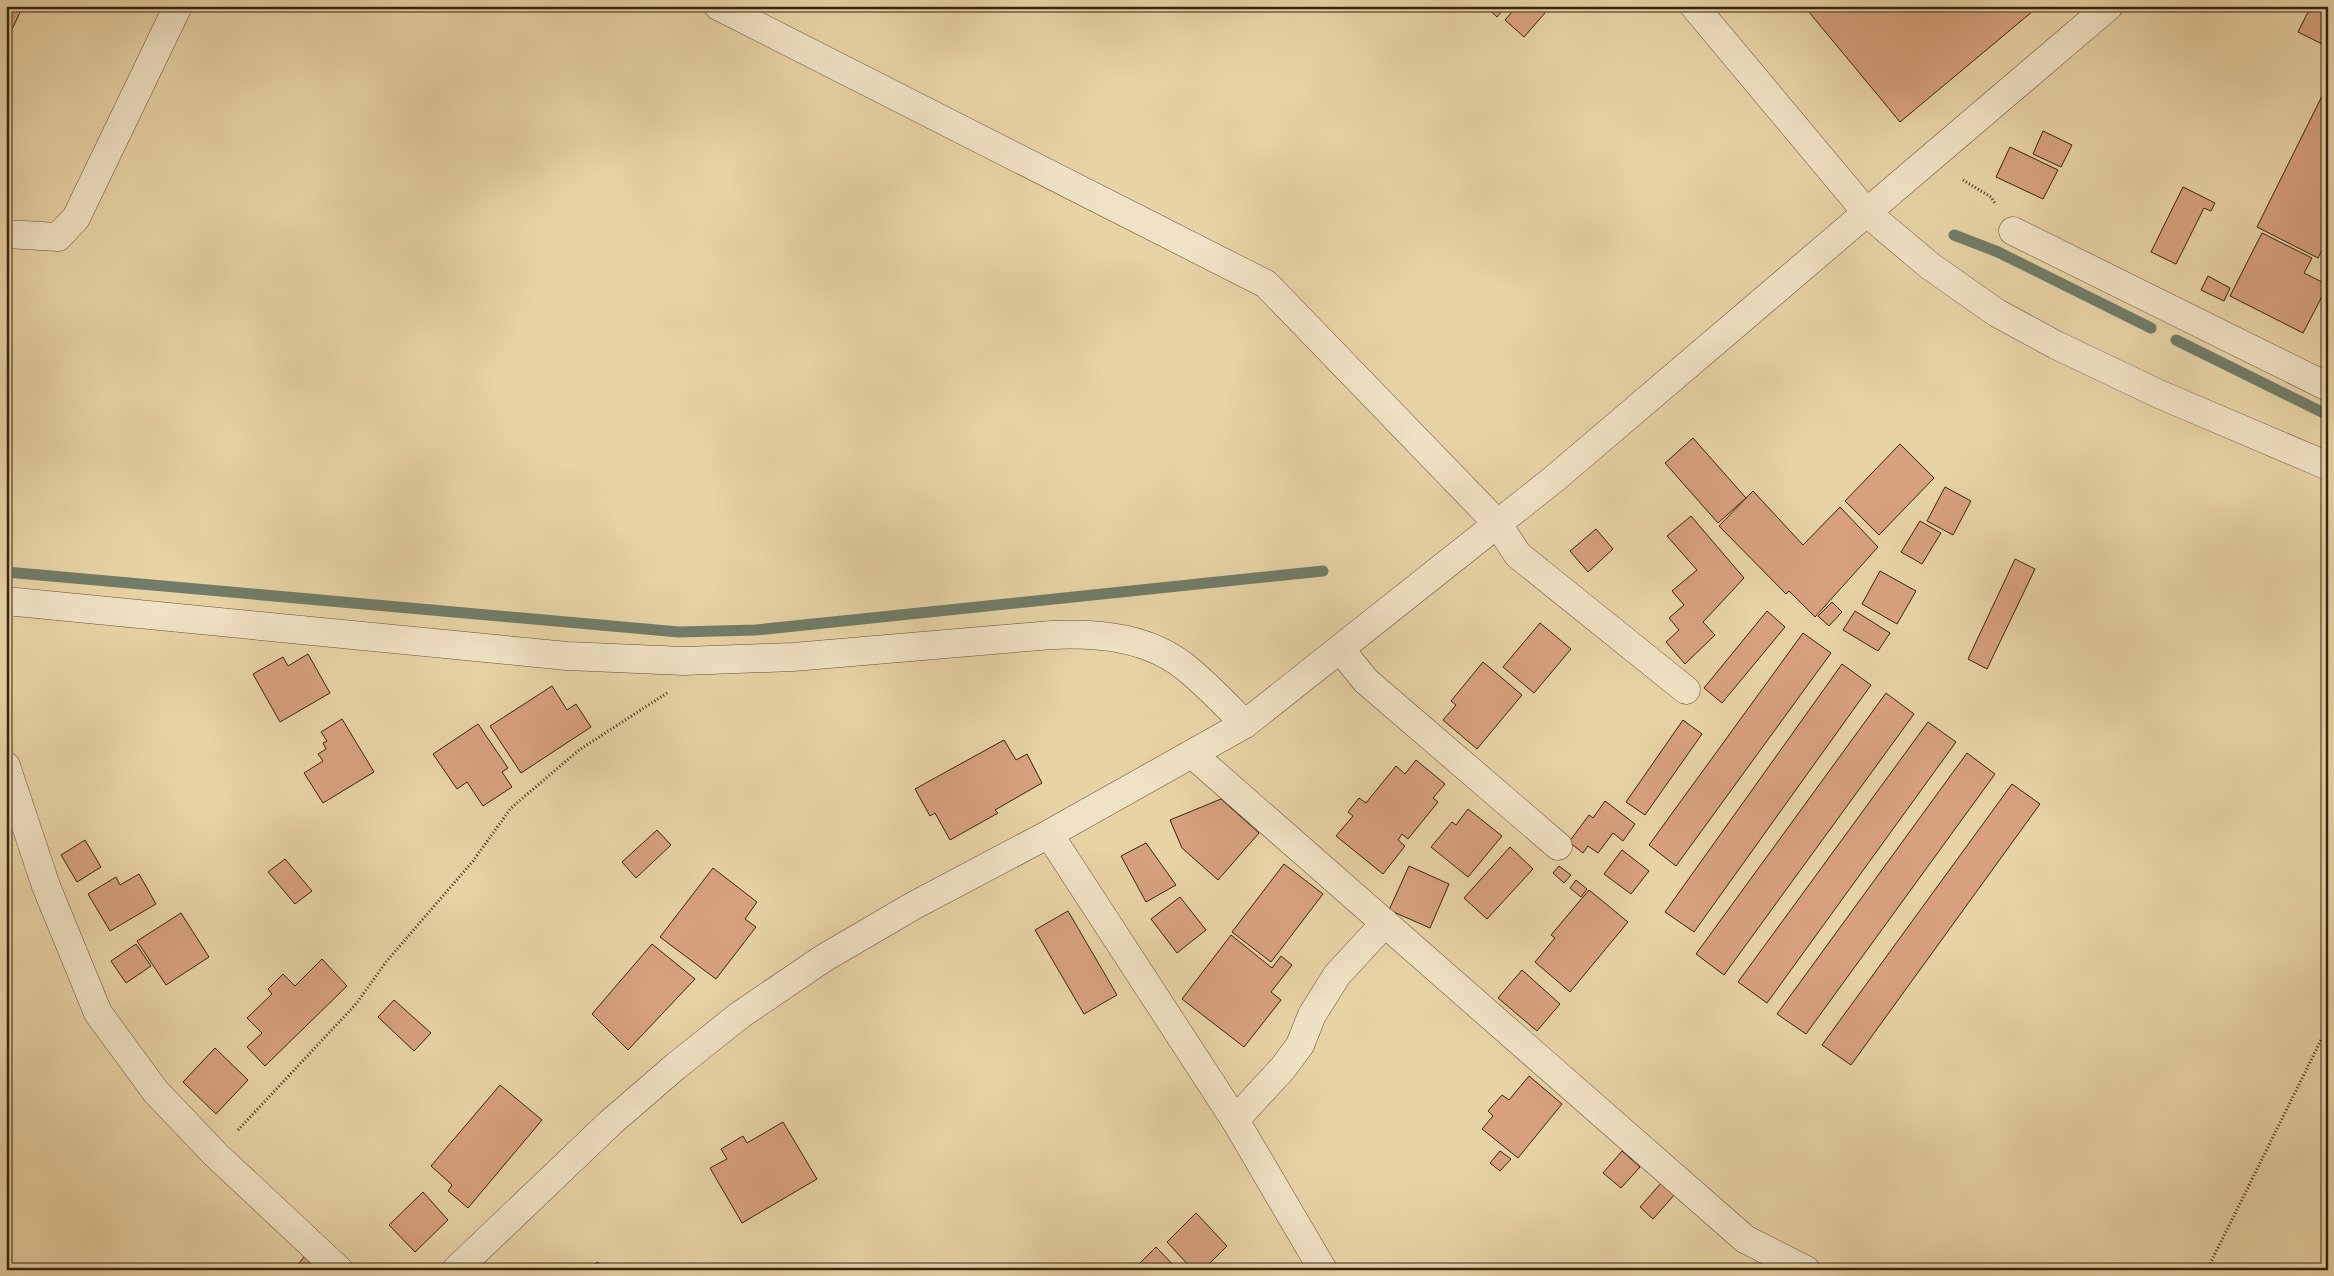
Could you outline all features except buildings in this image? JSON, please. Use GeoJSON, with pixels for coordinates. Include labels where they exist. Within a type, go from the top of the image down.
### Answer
{"type":"FeatureCollection","features":[{"type":"Feature","properties":{"kind":"street"},"geometry":{"type":"LineString","coordinates":[[6,234],[58,237],[76,218],[178,6]]}},
{"type":"Feature","properties":{"kind":"street"},"geometry":{"type":"LineString","coordinates":[[718,6],[1266,284],[1497,523],[1518,555],[1686,690]]}},
{"type":"Feature","properties":{"kind":"street"},"geometry":{"type":"LineString","coordinates":[[1694,6],[1867,213],[1930,266],[1997,313],[2056,345],[2159,394],[2328,466]]}},
{"type":"Feature","properties":{"kind":"street"},"geometry":{"type":"LineString","coordinates":[[456,1270],[610,1123],[676,1066],[740,1015],[824,958],[913,906],[1048,834],[1245,724],[1561,472],[2109,6]]}},
{"type":"Feature","properties":{"kind":"street"},"geometry":{"type":"LineString","coordinates":[[2013,231],[2328,387]]}},
{"type":"Feature","properties":{"kind":"street"},"geometry":{"type":"LineString","coordinates":[[6,601],[567,656],[684,661],[793,658],[1052,635],[1082,634],[1114,637],[1151,647],[1188,669],[1245,724]]}},
{"type":"Feature","properties":{"kind":"street"},"geometry":{"type":"LineString","coordinates":[[1340,649],[1366,681],[1558,846]]}},
{"type":"Feature","properties":{"kind":"street"},"geometry":{"type":"LineString","coordinates":[[1192,754],[1745,1238],[1806,1270]]}},
{"type":"Feature","properties":{"kind":"street"},"geometry":{"type":"LineString","coordinates":[[6,766],[46,886],[98,1013],[156,1092],[216,1155],[339,1270]]}},
{"type":"Feature","properties":{"kind":"street"},"geometry":{"type":"LineString","coordinates":[[1048,834],[1235,1120],[1323,1270]]}},
{"type":"Feature","properties":{"kind":"street"},"geometry":{"type":"LineString","coordinates":[[1235,1120],[1283,1068],[1300,1045],[1312,1015],[1337,975],[1385,923]]}},
{"type":"Feature","properties":{"kind":"path"},"geometry":{"type":"LineString","coordinates":[[1963,180],[1991,197],[2013,231]]}},
{"type":"Feature","properties":{"kind":"path"},"geometry":{"type":"LineString","coordinates":[[216,1155],[356,1004],[386,962],[473,861],[511,808],[579,750],[674,689],[684,661]]}},
{"type":"Feature","properties":{"kind":"path"},"geometry":{"type":"LineString","coordinates":[[2207,1270],[2328,1026]]}},
{"type":"Feature","properties":{"kind":"waterway"},"geometry":{"type":"LineString","coordinates":[[1954,235],[1998,252],[2151,328]]}},
{"type":"Feature","properties":{"kind":"waterway"},"geometry":{"type":"LineString","coordinates":[[2176,340],[2328,415]]}},
{"type":"Feature","properties":{"kind":"waterway"},"geometry":{"type":"LineString","coordinates":[[6,572],[679,632],[756,630],[1323,571]]}}]}
